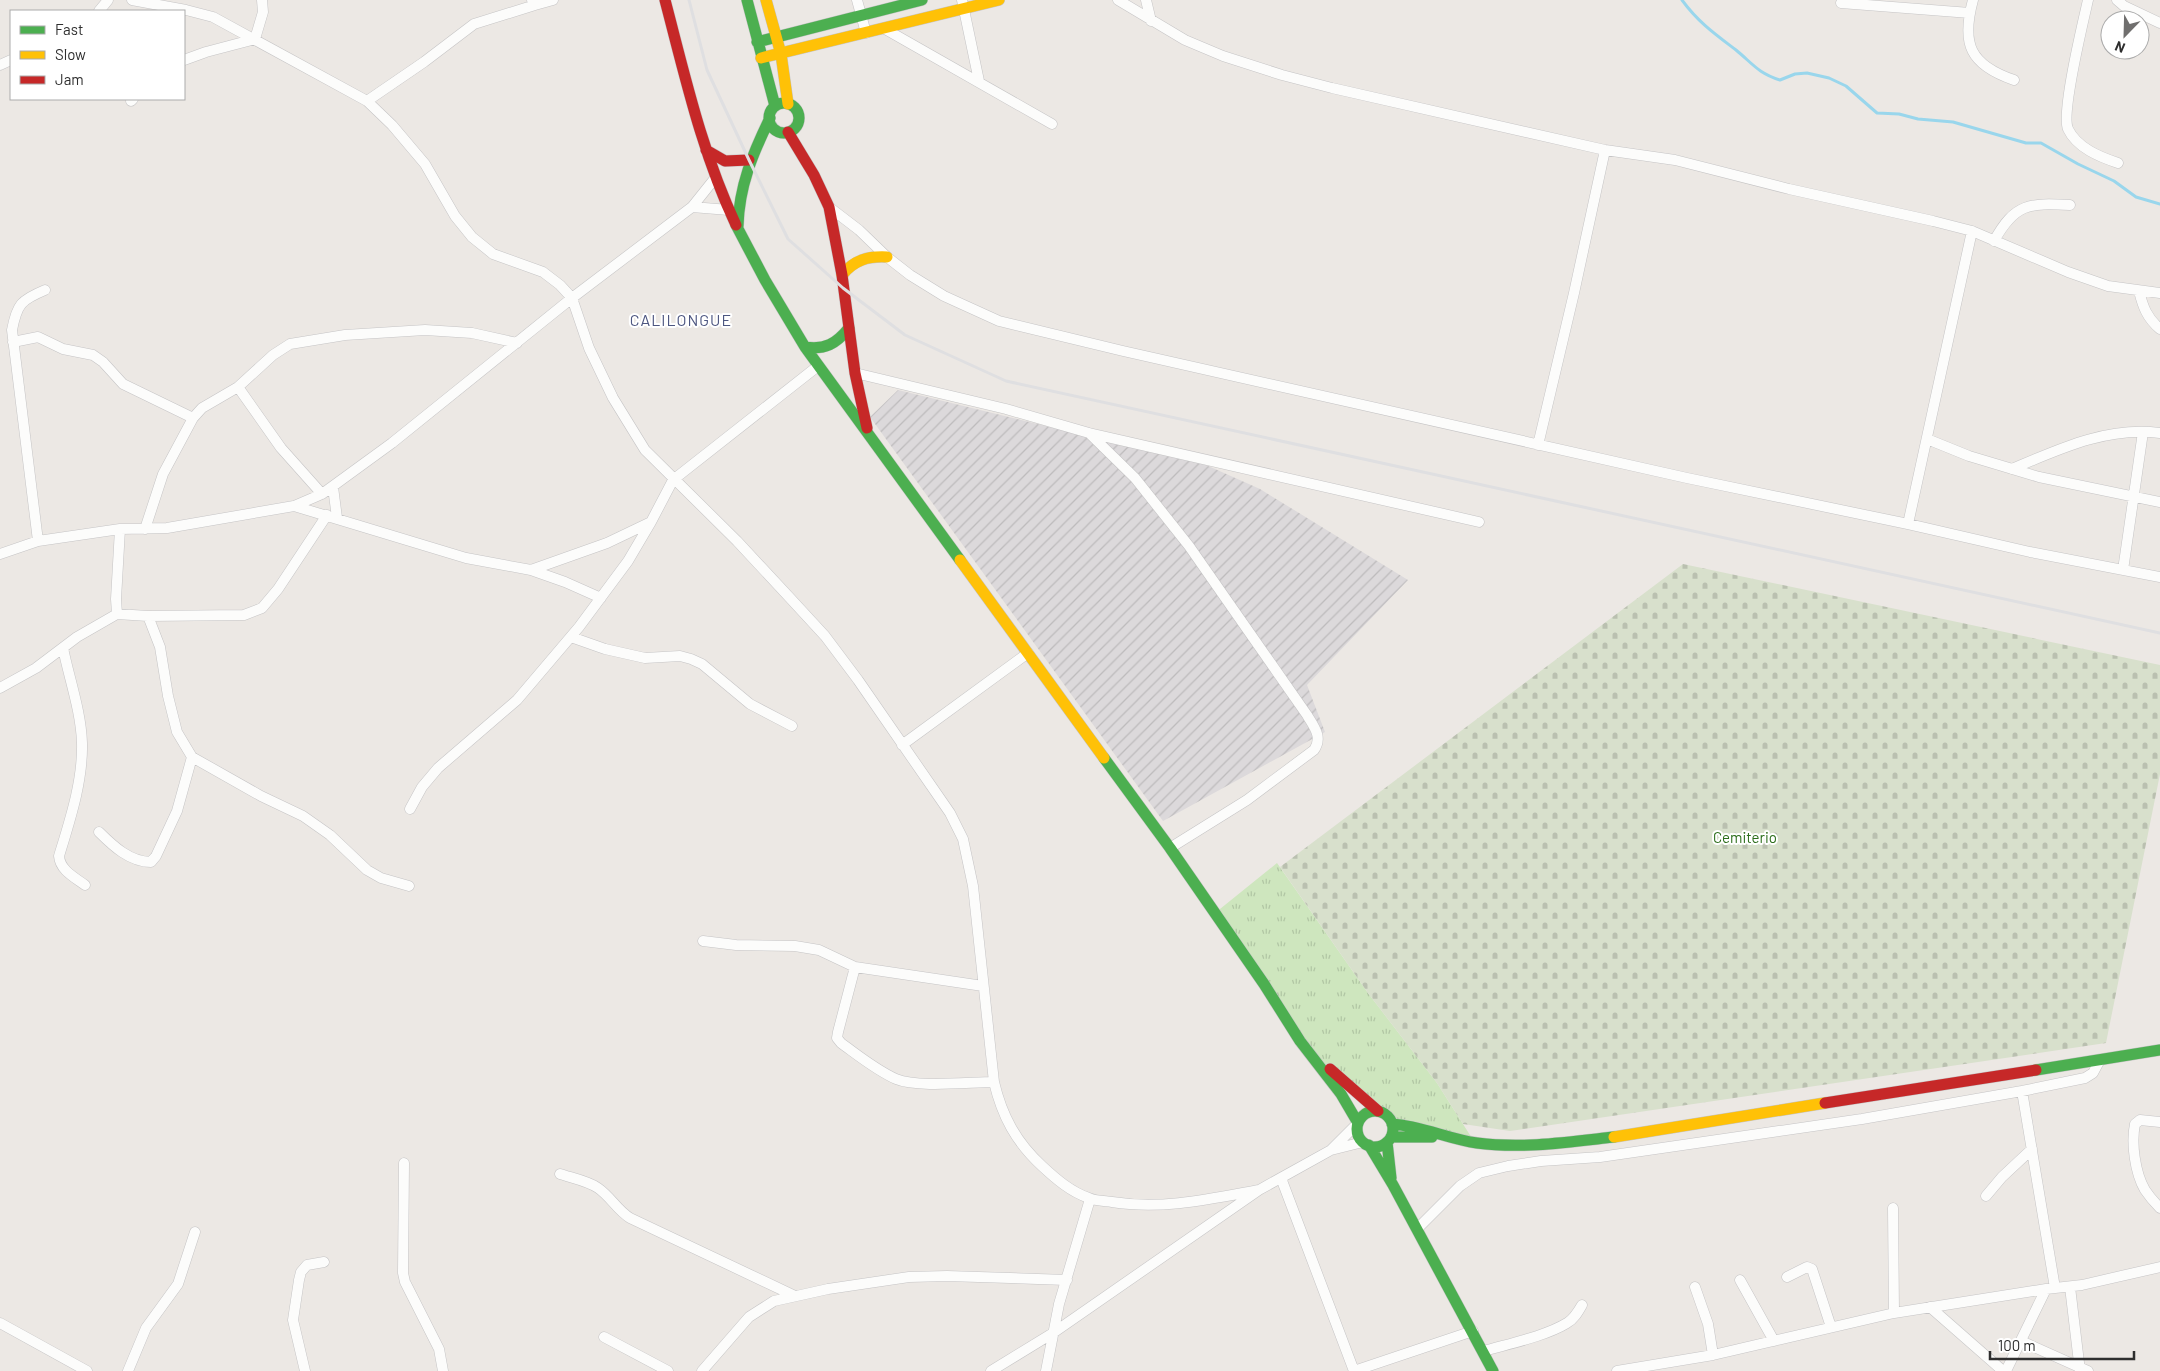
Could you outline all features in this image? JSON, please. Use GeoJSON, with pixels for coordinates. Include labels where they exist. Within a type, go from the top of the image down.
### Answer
{"type":"FeatureCollection","features":[{"type":"Feature","properties":{"kind":"main road"},"geometry":{"type":"LineString","coordinates":[[665,0],[706,150],[738,230],[773,295],[818,366],[1170,848],[1307,1049],[1341,1094],[1358,1123],[1359,1136],[1393,1185],[1474,1331],[1492,1371]]}},
{"type":"Feature","properties":{"kind":"main road"},"geometry":{"type":"LineString","coordinates":[[738,230],[738,202],[748,160],[775,106],[747,0]]}},
{"type":"Feature","properties":{"kind":"main road"},"geometry":{"type":"LineString","coordinates":[[766,0],[781,54],[788,104]]}},
{"type":"Feature","properties":{"kind":"main road"},"geometry":{"type":"LineString","coordinates":[[757,42],[922,0]]}},
{"type":"Feature","properties":{"kind":"main road"},"geometry":{"type":"LineString","coordinates":[[761,58],[885,28],[963,4],[999,0]]}},
{"type":"Feature","properties":{"kind":"main road"},"geometry":{"type":"LineString","coordinates":[[770,118],[775,130],[788,132],[796,127],[799,118],[796,109],[788,104],[775,106]]}},
{"type":"Feature","properties":{"kind":"main road"},"geometry":{"type":"LineString","coordinates":[[788,132],[814,175],[829,207],[842,275],[855,373],[868,433]]}},
{"type":"Feature","properties":{"kind":"main road"},"geometry":{"type":"LineString","coordinates":[[706,150],[725,161],[748,160]]}},
{"type":"Feature","properties":{"kind":"main road"},"geometry":{"type":"LineString","coordinates":[[842,275],[850,265],[859,260],[870,256],[887,257]]}},
{"type":"Feature","properties":{"kind":"main road"},"geometry":{"type":"LineString","coordinates":[[805,347],[822,349],[831,346],[841,339],[849,328]]}},
{"type":"Feature","properties":{"kind":"main road"},"geometry":{"type":"LineString","coordinates":[[1307,1049],[1378,1111],[1384,1113],[1392,1124],[1388,1164],[1393,1185]]}},
{"type":"Feature","properties":{"kind":"main road"},"geometry":{"type":"LineString","coordinates":[[1392,1124],[1409,1124],[1475,1143],[1507,1146],[1540,1146],[1647,1132],[2160,1050]]}},
{"type":"Feature","properties":{"kind":"main road"},"geometry":{"type":"LineString","coordinates":[[1358,1123],[1366,1113],[1378,1111]]}},
{"type":"Feature","properties":{"kind":"main road"},"geometry":{"type":"LineString","coordinates":[[1366,1144],[1378,1146],[1389,1139],[1456,1138]]}},
{"type":"Feature","properties":{"kind":"street"},"geometry":{"type":"LineString","coordinates":[[100,10],[108,0]]}},
{"type":"Feature","properties":{"kind":"street"},"geometry":{"type":"LineString","coordinates":[[132,0],[213,17],[367,101],[392,125],[425,164],[455,216],[472,237],[499,257],[543,272],[572,298],[589,348],[613,398],[645,450],[673,480],[737,541],[819,630],[858,680],[950,813],[962,839],[974,886],[994,1082],[1000,1107],[1012,1131],[1033,1158],[1059,1182],[1090,1199],[1127,1204],[1166,1205],[1260,1190]]}},
{"type":"Feature","properties":{"kind":"street"},"geometry":{"type":"LineString","coordinates":[[255,39],[263,12],[262,0]]}},
{"type":"Feature","properties":{"kind":"street"},"geometry":{"type":"LineString","coordinates":[[367,101],[438,52],[474,24],[533,2],[553,0]]}},
{"type":"Feature","properties":{"kind":"street"},"geometry":{"type":"LineString","coordinates":[[857,0],[866,33]]}},
{"type":"Feature","properties":{"kind":"street"},"geometry":{"type":"LineString","coordinates":[[1118,0],[1185,40],[1223,56],[1282,75],[1604,150],[1675,160],[1789,189],[1972,231],[2108,286],[2160,294]]}},
{"type":"Feature","properties":{"kind":"street"},"geometry":{"type":"LineString","coordinates":[[1146,0],[1151,21]]}},
{"type":"Feature","properties":{"kind":"street"},"geometry":{"type":"LineString","coordinates":[[1973,0],[1968,36],[1975,56],[1996,73],[2014,80]]}},
{"type":"Feature","properties":{"kind":"street"},"geometry":{"type":"LineString","coordinates":[[2088,0],[2071,82],[2066,116],[2067,127],[2073,137],[2084,147],[2099,156],[2118,162]]}},
{"type":"Feature","properties":{"kind":"street"},"geometry":{"type":"LineString","coordinates":[[2117,0],[2124,6],[2160,24]]}},
{"type":"Feature","properties":{"kind":"street"},"geometry":{"type":"LineString","coordinates":[[1841,3],[1873,3],[1970,13]]}},
{"type":"Feature","properties":{"kind":"street"},"geometry":{"type":"LineString","coordinates":[[963,4],[979,81]]}},
{"type":"Feature","properties":{"kind":"street"},"geometry":{"type":"LineString","coordinates":[[885,28],[1052,124]]}},
{"type":"Feature","properties":{"kind":"street"},"geometry":{"type":"LineString","coordinates":[[185,60],[255,39]]}},
{"type":"Feature","properties":{"kind":"street"},"geometry":{"type":"LineString","coordinates":[[1538,445],[1574,293],[1604,150]]}},
{"type":"Feature","properties":{"kind":"street"},"geometry":{"type":"LineString","coordinates":[[0,554],[38,541],[120,529],[176,526],[294,506],[322,494],[334,487],[572,298],[692,207],[716,177]]}},
{"type":"Feature","properties":{"kind":"street"},"geometry":{"type":"LineString","coordinates":[[1994,241],[2002,226],[2017,212],[2036,203],[2070,205]]}},
{"type":"Feature","properties":{"kind":"street"},"geometry":{"type":"LineString","coordinates":[[692,207],[729,210]]}},
{"type":"Feature","properties":{"kind":"street"},"geometry":{"type":"LineString","coordinates":[[829,207],[859,230],[887,257],[944,296],[999,321],[1123,351],[1687,478],[1908,524],[2030,552],[2160,577]]}},
{"type":"Feature","properties":{"kind":"street"},"geometry":{"type":"LineString","coordinates":[[1908,524],[1972,231]]}},
{"type":"Feature","properties":{"kind":"street"},"geometry":{"type":"LineString","coordinates":[[38,541],[13,342],[14,322],[21,302],[26,297],[45,290]]}},
{"type":"Feature","properties":{"kind":"street"},"geometry":{"type":"LineString","coordinates":[[2139,291],[2143,306],[2150,320],[2160,329]]}},
{"type":"Feature","properties":{"kind":"street"},"geometry":{"type":"LineString","coordinates":[[145,529],[163,474],[193,418],[202,408],[238,387],[273,355],[290,344],[345,335],[425,330],[472,333],[517,343]]}},
{"type":"Feature","properties":{"kind":"street"},"geometry":{"type":"LineString","coordinates":[[13,342],[38,337],[63,349],[93,354],[104,362],[123,384],[193,418]]}},
{"type":"Feature","properties":{"kind":"street"},"geometry":{"type":"LineString","coordinates":[[410,809],[422,787],[438,768],[517,700],[571,637],[628,561],[673,480],[818,366]]}},
{"type":"Feature","properties":{"kind":"street"},"geometry":{"type":"LineString","coordinates":[[855,373],[1006,409],[1089,433],[1479,522]]}},
{"type":"Feature","properties":{"kind":"street"},"geometry":{"type":"LineString","coordinates":[[238,387],[281,448],[322,494]]}},
{"type":"Feature","properties":{"kind":"street"},"geometry":{"type":"LineString","coordinates":[[2012,469],[2076,444],[2119,432],[2160,433]]}},
{"type":"Feature","properties":{"kind":"street"},"geometry":{"type":"LineString","coordinates":[[2123,570],[2142,432]]}},
{"type":"Feature","properties":{"kind":"street"},"geometry":{"type":"LineString","coordinates":[[1089,433],[1135,478],[1189,546],[1307,715],[1319,737],[1318,745],[1314,750],[1247,800],[1170,848]]}},
{"type":"Feature","properties":{"kind":"street"},"geometry":{"type":"LineString","coordinates":[[1927,439],[1969,456],[2039,477],[2160,502]]}},
{"type":"Feature","properties":{"kind":"street"},"geometry":{"type":"LineString","coordinates":[[0,688],[36,668],[77,637],[118,614],[148,616],[244,615],[262,608],[332,517],[334,487]]}},
{"type":"Feature","properties":{"kind":"street"},"geometry":{"type":"LineString","coordinates":[[294,506],[466,558],[531,570],[601,598]]}},
{"type":"Feature","properties":{"kind":"street"},"geometry":{"type":"LineString","coordinates":[[531,570],[607,543],[651,522]]}},
{"type":"Feature","properties":{"kind":"street"},"geometry":{"type":"LineString","coordinates":[[118,614],[116,598],[120,529]]}},
{"type":"Feature","properties":{"kind":"street"},"geometry":{"type":"LineString","coordinates":[[148,616],[160,647],[168,696],[177,732],[192,757],[260,796],[303,816],[330,835],[367,870],[381,878],[409,886]]}},
{"type":"Feature","properties":{"kind":"street"},"geometry":{"type":"LineString","coordinates":[[571,637],[605,649],[645,658],[680,656],[690,659],[702,664],[750,704],[792,726]]}},
{"type":"Feature","properties":{"kind":"street"},"geometry":{"type":"LineString","coordinates":[[63,648],[80,726],[82,744],[74,810],[59,856],[59,863],[85,885]]}},
{"type":"Feature","properties":{"kind":"street"},"geometry":{"type":"LineString","coordinates":[[902,745],[1028,654]]}},
{"type":"Feature","properties":{"kind":"street"},"geometry":{"type":"LineString","coordinates":[[99,832],[122,852],[142,862],[151,862],[156,856],[177,811],[192,757]]}},
{"type":"Feature","properties":{"kind":"street"},"geometry":{"type":"LineString","coordinates":[[703,941],[736,945],[795,946],[819,950],[855,967],[983,986]]}},
{"type":"Feature","properties":{"kind":"street"},"geometry":{"type":"LineString","coordinates":[[855,967],[838,1032],[837,1038],[841,1043],[873,1067],[898,1080],[938,1083],[994,1082]]}},
{"type":"Feature","properties":{"kind":"street"},"geometry":{"type":"LineString","coordinates":[[2124,1056],[2160,1042]]}},
{"type":"Feature","properties":{"kind":"street"},"geometry":{"type":"LineString","coordinates":[[2124,1056],[2160,1055]]}},
{"type":"Feature","properties":{"kind":"street"},"geometry":{"type":"LineString","coordinates":[[1417,1229],[1460,1186],[1479,1173],[1541,1160],[1600,1157],[1862,1119],[2022,1091],[2085,1078],[2093,1073],[2100,1060]]}},
{"type":"Feature","properties":{"kind":"street"},"geometry":{"type":"LineString","coordinates":[[1930,1307],[2005,1371],[2050,1289],[2032,1149],[2022,1091]]}},
{"type":"Feature","properties":{"kind":"street"},"geometry":{"type":"LineString","coordinates":[[2160,1122],[2140,1120],[2135,1124],[2133,1131],[2138,1172],[2145,1189],[2160,1208]]}},
{"type":"Feature","properties":{"kind":"street"},"geometry":{"type":"LineString","coordinates":[[991,1371],[1053,1333],[1260,1190],[1331,1150],[1358,1123]]}},
{"type":"Feature","properties":{"kind":"street"},"geometry":{"type":"LineString","coordinates":[[1331,1150],[1366,1144]]}},
{"type":"Feature","properties":{"kind":"street"},"geometry":{"type":"LineString","coordinates":[[1986,1196],[2002,1176],[2032,1149]]}},
{"type":"Feature","properties":{"kind":"street"},"geometry":{"type":"LineString","coordinates":[[404,1163],[403,1273],[405,1282],[439,1349],[444,1371]]}},
{"type":"Feature","properties":{"kind":"street"},"geometry":{"type":"LineString","coordinates":[[560,1174],[596,1186],[607,1195],[619,1210],[630,1218],[795,1296]]}},
{"type":"Feature","properties":{"kind":"street"},"geometry":{"type":"LineString","coordinates":[[1281,1178],[1354,1371],[1474,1331]]}},
{"type":"Feature","properties":{"kind":"street"},"geometry":{"type":"LineString","coordinates":[[1046,1371],[1066,1280],[1090,1199]]}},
{"type":"Feature","properties":{"kind":"street"},"geometry":{"type":"LineString","coordinates":[[1893,1208],[1894,1313]]}},
{"type":"Feature","properties":{"kind":"street"},"geometry":{"type":"LineString","coordinates":[[128,1371],[146,1328],[178,1284],[195,1232]]}},
{"type":"Feature","properties":{"kind":"street"},"geometry":{"type":"LineString","coordinates":[[305,1371],[293,1320],[298,1280],[301,1272],[307,1265],[324,1262]]}},
{"type":"Feature","properties":{"kind":"street"},"geometry":{"type":"LineString","coordinates":[[1787,1276],[1807,1267],[1812,1269],[1831,1328]]}},
{"type":"Feature","properties":{"kind":"street"},"geometry":{"type":"LineString","coordinates":[[1618,1371],[1713,1355],[1894,1313],[2070,1287],[2160,1267]]}},
{"type":"Feature","properties":{"kind":"street"},"geometry":{"type":"LineString","coordinates":[[702,1371],[749,1317],[774,1301],[828,1289],[909,1277],[947,1276],[1066,1280]]}},
{"type":"Feature","properties":{"kind":"street"},"geometry":{"type":"LineString","coordinates":[[1740,1280],[1774,1341]]}},
{"type":"Feature","properties":{"kind":"street"},"geometry":{"type":"LineString","coordinates":[[1695,1287],[1708,1324],[1713,1355]]}},
{"type":"Feature","properties":{"kind":"street"},"geometry":{"type":"LineString","coordinates":[[2070,1287],[2083,1370]]}},
{"type":"Feature","properties":{"kind":"street"},"geometry":{"type":"LineString","coordinates":[[1484,1351],[1547,1332],[1567,1323],[1576,1316],[1582,1305]]}},
{"type":"Feature","properties":{"kind":"street"},"geometry":{"type":"LineString","coordinates":[[0,1323],[87,1371]]}},
{"type":"Feature","properties":{"kind":"street"},"geometry":{"type":"LineString","coordinates":[[604,1337],[668,1371]]}},
{"type":"Feature","properties":{"kind":"street"},"geometry":{"type":"LineString","coordinates":[[2021,1341],[2083,1370]]}},
{"type":"Feature","properties":{"kind":"shaded area"},"geometry":{"type":"Polygon","coordinates":[[[898,390],[1206,465],[1260,489],[1408,580],[1307,685],[1325,732],[1163,821],[870,417],[898,390]]]}},
{"type":"Feature","properties":{"kind":"green space","name":"Cemiterio"},"geometry":{"type":"Polygon","coordinates":[[[1683,564],[2160,665],[2160,774],[2106,1043],[1510,1131],[1463,1124],[1437,1083],[1368,993],[1280,867],[1683,564]]]}},
{"type":"Feature","properties":{"kind":"green space"},"geometry":{"type":"Polygon","coordinates":[[[1277,863],[1368,993],[1437,1083],[1475,1143],[1389,1118],[1307,1049],[1215,913],[1277,863]]]}},
{"type":"Feature","properties":{"kind":"waterway"},"geometry":{"type":"LineString","coordinates":[[1682,0],[1707,27],[1756,68],[1772,77],[1780,80],[1795,74],[1807,73],[1829,78],[1846,86],[1877,113],[1899,114],[1918,119],[1953,122],[2026,143],[2041,143],[2078,164],[2114,181],[2136,197],[2160,204]]}},
{"type":"Feature","properties":{"kind":"railway"},"geometry":{"type":"LineString","coordinates":[[689,0],[707,70],[788,239],[843,288],[905,335],[1006,381],[2160,633]]}},
{"type":"Feature","properties":{"kind":"traffic: fast"},"geometry":{"type":"LineString","coordinates":[[747,0],[775,106]]}},
{"type":"Feature","properties":{"kind":"traffic: fast"},"geometry":{"type":"LineString","coordinates":[[757,42],[922,0]]}},
{"type":"Feature","properties":{"kind":"traffic: fast"},"geometry":{"type":"LineString","coordinates":[[784,103],[790,104],[798,112],[799,118],[798,124],[790,132],[784,133],[778,132],[770,124],[769,118],[770,112],[778,104],[784,103]]}},
{"type":"Feature","properties":{"kind":"traffic: fast"},"geometry":{"type":"LineString","coordinates":[[738,226],[744,183],[770,118]]}},
{"type":"Feature","properties":{"kind":"traffic: fast"},"geometry":{"type":"LineString","coordinates":[[736,225],[765,280],[805,347],[960,560]]}},
{"type":"Feature","properties":{"kind":"traffic: fast"},"geometry":{"type":"LineString","coordinates":[[805,347],[818,348],[830,345],[849,328]]}},
{"type":"Feature","properties":{"kind":"traffic: fast"},"geometry":{"type":"LineString","coordinates":[[1104,758],[1170,848],[1264,984],[1300,1041],[1341,1094],[1358,1123]]}},
{"type":"Feature","properties":{"kind":"traffic: fast"},"geometry":{"type":"LineString","coordinates":[[2036,1070],[2160,1050]]}},
{"type":"Feature","properties":{"kind":"traffic: fast"},"geometry":{"type":"LineString","coordinates":[[1375,1111],[1388,1116],[1393,1129],[1388,1142],[1375,1147],[1362,1142],[1357,1129],[1362,1116],[1375,1111]]}},
{"type":"Feature","properties":{"kind":"traffic: fast"},"geometry":{"type":"LineString","coordinates":[[1392,1124],[1414,1127],[1466,1141],[1494,1145],[1546,1144],[1614,1137]]}},
{"type":"Feature","properties":{"kind":"traffic: fast"},"geometry":{"type":"LineString","coordinates":[[1391,1137],[1432,1137]]}},
{"type":"Feature","properties":{"kind":"traffic: fast"},"geometry":{"type":"LineString","coordinates":[[1387,1142],[1391,1178]]}},
{"type":"Feature","properties":{"kind":"traffic: fast"},"geometry":{"type":"LineString","coordinates":[[1369,1145],[1393,1185],[1493,1371]]}},
{"type":"Feature","properties":{"kind":"traffic: slow"},"geometry":{"type":"LineString","coordinates":[[766,0],[781,54],[788,104]]}},
{"type":"Feature","properties":{"kind":"traffic: slow"},"geometry":{"type":"LineString","coordinates":[[761,58],[999,0]]}},
{"type":"Feature","properties":{"kind":"traffic: slow"},"geometry":{"type":"LineString","coordinates":[[842,275],[857,262],[874,257],[887,257]]}},
{"type":"Feature","properties":{"kind":"traffic: slow"},"geometry":{"type":"LineString","coordinates":[[960,560],[1104,758]]}},
{"type":"Feature","properties":{"kind":"traffic: slow"},"geometry":{"type":"LineString","coordinates":[[1614,1137],[1825,1103]]}},
{"type":"Feature","properties":{"kind":"traffic: jam"},"geometry":{"type":"LineString","coordinates":[[665,0],[687,86],[704,142],[713,170],[736,225]]}},
{"type":"Feature","properties":{"kind":"traffic: jam"},"geometry":{"type":"LineString","coordinates":[[788,132],[814,175],[829,207],[842,275],[855,373],[867,428]]}},
{"type":"Feature","properties":{"kind":"traffic: jam"},"geometry":{"type":"LineString","coordinates":[[706,150],[725,161],[749,160]]}},
{"type":"Feature","properties":{"kind":"traffic: jam"},"geometry":{"type":"LineString","coordinates":[[1330,1069],[1378,1111]]}},
{"type":"Feature","properties":{"kind":"traffic: jam"},"geometry":{"type":"LineString","coordinates":[[1825,1103],[2036,1070]]}},
{"type":"Feature","properties":{"kind":"district","name":"CALILONGUE"},"geometry":{"type":"Point","coordinates":[681,320]}}]}
